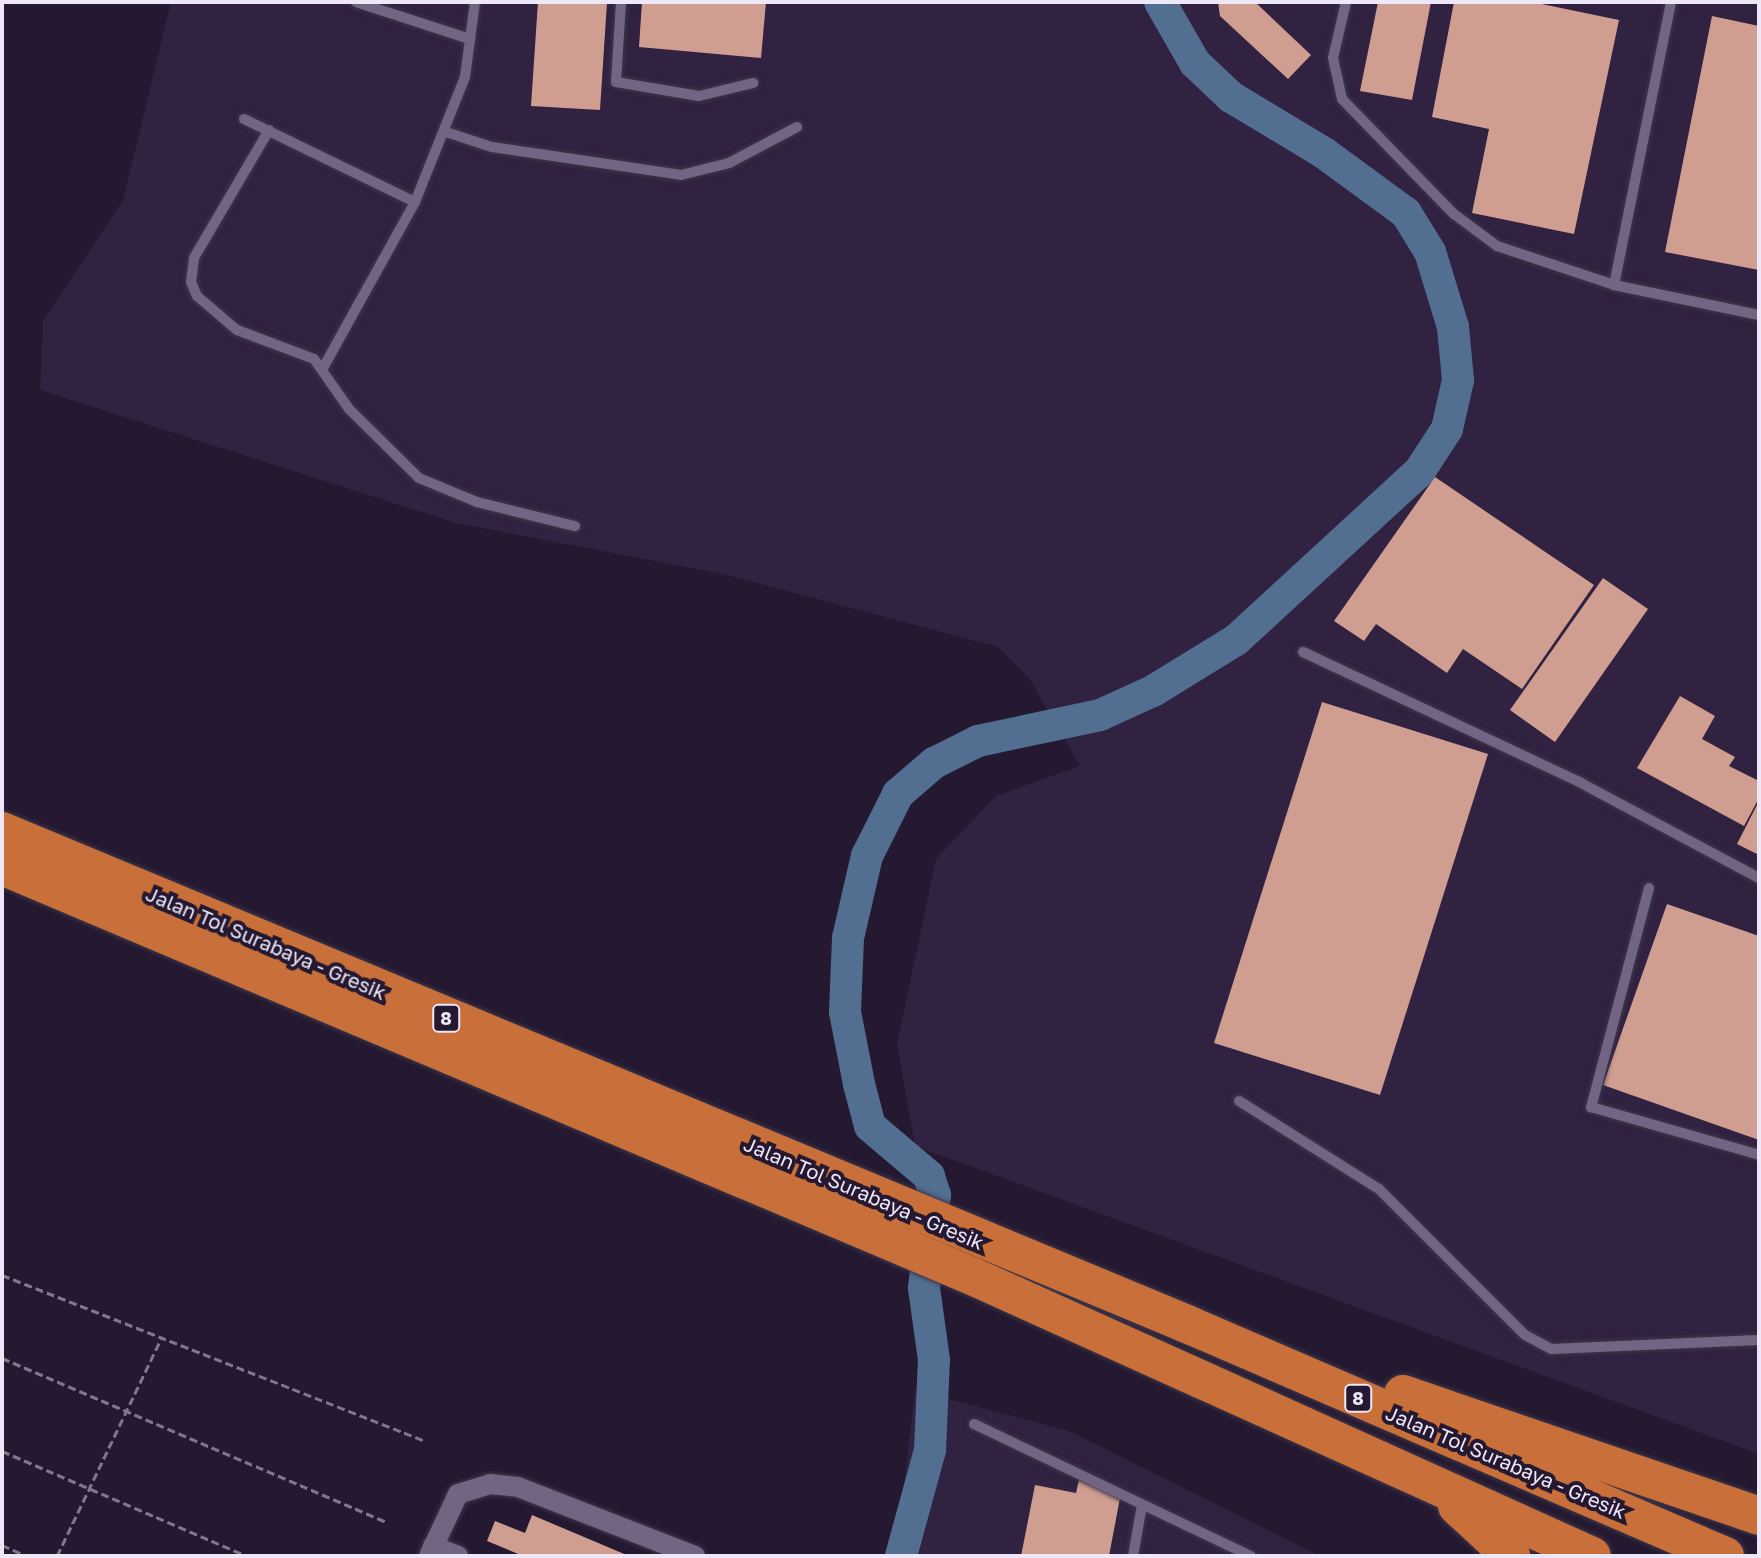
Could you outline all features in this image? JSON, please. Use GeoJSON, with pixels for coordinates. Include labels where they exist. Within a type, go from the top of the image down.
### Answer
{"type":"FeatureCollection","features":[{"type":"Feature","properties":{"kind":"highway","name":"Jalan Tol Surabaya - Gresik"},"geometry":{"type":"LineString","coordinates":[[2,831],[884,1220]]}},
{"type":"Feature","properties":{"kind":"highway","name":"Jalan Tol Surabaya - Gresik"},"geometry":{"type":"LineString","coordinates":[[2,866],[980,1260],[1436,1486],[1592,1556]]}},
{"type":"Feature","properties":{"kind":"highway","name":"Jalan Tol Surabaya - Gresik"},"geometry":{"type":"LineString","coordinates":[[980,1260],[1187,1324],[1725,1556]]}},
{"type":"Feature","properties":{"kind":"highway"},"geometry":{"type":"LineString","coordinates":[[1187,1324],[1540,1438],[1759,1516]]}},
{"type":"Feature","properties":{"kind":"highway"},"geometry":{"type":"LineString","coordinates":[[1436,1486],[1511,1556]]}},
{"type":"Feature","properties":{"kind":"street"},"geometry":{"type":"LineString","coordinates":[[458,1556],[431,1551],[458,1494],[490,1484],[518,1487],[695,1556]]}},
{"type":"Feature","properties":{"kind":"lane"},"geometry":{"type":"LineString","coordinates":[[356,2],[470,39]]}},
{"type":"Feature","properties":{"kind":"lane"},"geometry":{"type":"LineString","coordinates":[[323,368],[415,202],[446,132],[465,77],[475,2]]}},
{"type":"Feature","properties":{"kind":"lane"},"geometry":{"type":"LineString","coordinates":[[621,2],[616,82],[699,96],[753,83]]}},
{"type":"Feature","properties":{"kind":"lane"},"geometry":{"type":"LineString","coordinates":[[1346,2],[1333,74],[1342,99],[1358,120],[1454,214],[1497,246],[1614,285],[1759,315]]}},
{"type":"Feature","properties":{"kind":"lane"},"geometry":{"type":"LineString","coordinates":[[1614,285],[1671,2]]}},
{"type":"Feature","properties":{"kind":"lane"},"geometry":{"type":"LineString","coordinates":[[244,119],[415,202]]}},
{"type":"Feature","properties":{"kind":"lane"},"geometry":{"type":"LineString","coordinates":[[446,132],[492,147],[681,175],[729,163],[797,127]]}},
{"type":"Feature","properties":{"kind":"lane"},"geometry":{"type":"LineString","coordinates":[[269,130],[194,258],[191,282],[212,312],[237,330],[307,356],[323,368],[349,409],[419,478],[477,502],[575,526]]}},
{"type":"Feature","properties":{"kind":"lane"},"geometry":{"type":"LineString","coordinates":[[1303,652],[1581,783],[1759,878]]}},
{"type":"Feature","properties":{"kind":"lane"},"geometry":{"type":"LineString","coordinates":[[1649,888],[1591,1107],[1759,1155]]}},
{"type":"Feature","properties":{"kind":"lane"},"geometry":{"type":"LineString","coordinates":[[1239,1101],[1379,1189],[1525,1335],[1551,1349],[1759,1340]]}},
{"type":"Feature","properties":{"kind":"lane"},"geometry":{"type":"LineString","coordinates":[[974,1424],[1251,1556]]}},
{"type":"Feature","properties":{"kind":"lane"},"geometry":{"type":"LineString","coordinates":[[1133,1556],[1142,1505]]}},
{"type":"Feature","properties":{"kind":"path"},"geometry":{"type":"LineString","coordinates":[[2,1275],[424,1440]]}},
{"type":"Feature","properties":{"kind":"path"},"geometry":{"type":"LineString","coordinates":[[57,1556],[161,1339]]}},
{"type":"Feature","properties":{"kind":"path"},"geometry":{"type":"LineString","coordinates":[[2,1358],[387,1522]]}},
{"type":"Feature","properties":{"kind":"path"},"geometry":{"type":"LineString","coordinates":[[2,1451],[247,1556]]}},
{"type":"Feature","properties":{"kind":"path"},"geometry":{"type":"LineString","coordinates":[[2,1545],[27,1556]]}},
{"type":"Feature","properties":{"kind":"shaded area"},"geometry":{"type":"Polygon","coordinates":[[[160,2],[1759,2],[1759,1454],[915,1146],[897,1044],[936,859],[996,796],[1080,766],[1029,678],[998,647],[723,574],[456,523],[40,390],[43,321],[123,200],[170,6],[160,2]]]}},
{"type":"Feature","properties":{"kind":"shaded area"},"geometry":{"type":"Polygon","coordinates":[[[915,1390],[1069,1431],[1320,1556],[896,1556],[915,1390]]]}},
{"type":"Feature","properties":{"kind":"building"},"geometry":{"type":"Polygon","coordinates":[[[538,2],[607,2],[600,110],[531,106],[538,2]]]}},
{"type":"Feature","properties":{"kind":"building"},"geometry":{"type":"Polygon","coordinates":[[[642,2],[766,2],[761,58],[639,47],[642,2]]]}},
{"type":"Feature","properties":{"kind":"building"},"geometry":{"type":"Polygon","coordinates":[[[1218,2],[1255,2],[1311,55],[1288,79],[1220,16],[1218,2]]]}},
{"type":"Feature","properties":{"kind":"building"},"geometry":{"type":"Polygon","coordinates":[[[1378,2],[1431,2],[1412,100],[1360,91],[1378,2]]]}},
{"type":"Feature","properties":{"kind":"building"},"geometry":{"type":"Polygon","coordinates":[[[1454,2],[1532,2],[1619,20],[1574,234],[1472,213],[1489,129],[1432,117],[1454,2]]]}},
{"type":"Feature","properties":{"kind":"building"},"geometry":{"type":"Polygon","coordinates":[[[1712,16],[1759,26],[1759,270],[1665,252],[1712,16]]]}},
{"type":"Feature","properties":{"kind":"building"},"geometry":{"type":"Polygon","coordinates":[[[1435,477],[1594,585],[1522,689],[1463,649],[1447,673],[1376,624],[1364,641],[1334,621],[1435,477]]]}},
{"type":"Feature","properties":{"kind":"building"},"geometry":{"type":"Polygon","coordinates":[[[1603,578],[1648,609],[1555,742],[1510,710],[1603,578]]]}},
{"type":"Feature","properties":{"kind":"building"},"geometry":{"type":"Polygon","coordinates":[[[1680,696],[1715,716],[1702,739],[1735,757],[1729,766],[1759,781],[1759,798],[1744,826],[1637,768],[1680,696]]]}},
{"type":"Feature","properties":{"kind":"building"},"geometry":{"type":"Polygon","coordinates":[[[1322,702],[1488,754],[1380,1095],[1214,1043],[1322,702]]]}},
{"type":"Feature","properties":{"kind":"building"},"geometry":{"type":"Polygon","coordinates":[[[1759,801],[1759,855],[1737,844],[1759,801]]]}},
{"type":"Feature","properties":{"kind":"building"},"geometry":{"type":"Polygon","coordinates":[[[1667,904],[1759,936],[1759,1140],[1603,1085],[1667,904]]]}},
{"type":"Feature","properties":{"kind":"building"},"geometry":{"type":"Polygon","coordinates":[[[1079,1480],[1120,1498],[1109,1556],[1021,1556],[1035,1485],[1076,1493],[1079,1480]]]}},
{"type":"Feature","properties":{"kind":"building"},"geometry":{"type":"Polygon","coordinates":[[[532,1515],[629,1556],[523,1556],[487,1541],[495,1521],[525,1533],[532,1515]]]}},
{"type":"Feature","properties":{"kind":"waterway"},"geometry":{"type":"LineString","coordinates":[[901,1556],[930,1450],[934,1360],[924,1288],[935,1195],[929,1176],[870,1126],[859,1084],[845,1012],[848,938],[867,856],[898,794],[934,763],[978,741],[1100,715],[1153,691],[1236,640],[1419,472],[1447,429],[1458,380],[1453,327],[1430,252],[1406,213],[1324,153],[1231,97],[1195,63],[1160,2]]}}]}
